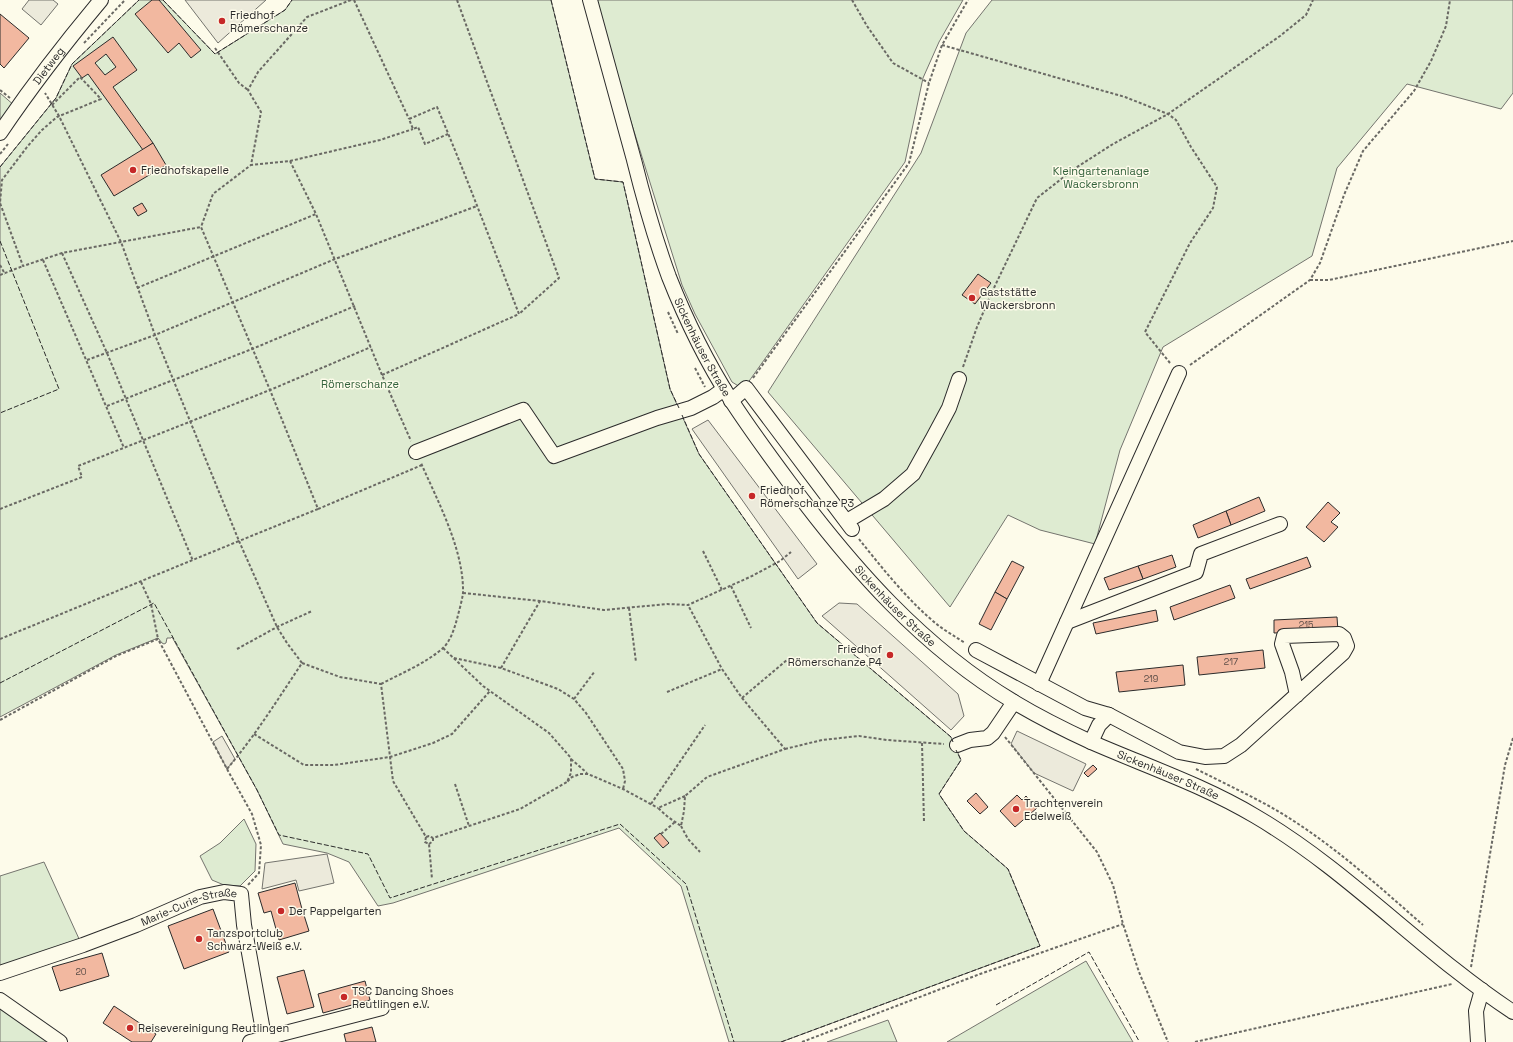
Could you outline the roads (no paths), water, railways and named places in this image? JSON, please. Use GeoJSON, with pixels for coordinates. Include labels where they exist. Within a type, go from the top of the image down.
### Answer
{"type":"FeatureCollection","features":[{"type":"Feature","properties":{"kind":"street","name":"Dietweg"},"geometry":{"type":"LineString","coordinates":[[4,138],[19,105],[76,29],[101,0]]}},
{"type":"Feature","properties":{"kind":"street","name":"Sickenhäuser Straße"},"geometry":{"type":"LineString","coordinates":[[590,0],[644,198],[662,257],[686,319],[728,395],[809,508],[881,594],[954,661],[1014,702],[1091,742],[1196,785],[1228,800],[1296,841],[1470,974],[1482,990],[1513,1012]]}},
{"type":"Feature","properties":{"kind":"street"},"geometry":{"type":"LineString","coordinates":[[1039,684],[1178,373]]}},
{"type":"Feature","properties":{"kind":"street"},"geometry":{"type":"LineString","coordinates":[[416,452],[524,410],[554,456],[657,418],[691,408],[713,397],[728,395],[746,388],[849,525],[884,499],[912,474],[934,438],[949,408],[959,379]]}},
{"type":"Feature","properties":{"kind":"street"},"geometry":{"type":"LineString","coordinates":[[1067,622],[1196,572],[1201,554],[1280,524]]}},
{"type":"Feature","properties":{"kind":"street"},"geometry":{"type":"LineString","coordinates":[[976,650],[1085,708],[1109,715],[1179,752],[1205,757],[1224,756],[1242,745],[1344,653],[1347,646],[1344,638],[1339,634],[1284,636],[1282,644],[1292,672],[1297,695]]}},
{"type":"Feature","properties":{"kind":"street"},"geometry":{"type":"LineString","coordinates":[[957,745],[970,740],[987,738],[998,728],[1014,702]]}},
{"type":"Feature","properties":{"kind":"street"},"geometry":{"type":"LineString","coordinates":[[1091,742],[1099,725],[1109,715]]}},
{"type":"Feature","properties":{"kind":"street","name":"Marie-Curie-Straße"},"geometry":{"type":"LineString","coordinates":[[0,973],[83,945],[136,925],[200,897],[224,892],[241,894],[244,925],[264,1040]]}},
{"type":"Feature","properties":{"kind":"street"},"geometry":{"type":"LineString","coordinates":[[1478,1042],[1476,1011],[1482,990]]}},
{"type":"Feature","properties":{"kind":"street"},"geometry":{"type":"LineString","coordinates":[[0,1000],[60,1042]]}},
{"type":"Feature","properties":{"kind":"street"},"geometry":{"type":"LineString","coordinates":[[250,1042],[264,1040],[382,1008]]}},
{"type":"Feature","properties":{"kind":"place","name":"Friedhof Römerschanze"},"geometry":{"type":"Point","coordinates":[222,21]}},
{"type":"Feature","properties":{"kind":"place","name":"Friedhofskapelle"},"geometry":{"type":"Point","coordinates":[133,170]}},
{"type":"Feature","properties":{"kind":"place","name":"Gaststätte Wackersbronn"},"geometry":{"type":"Point","coordinates":[972,298]}},
{"type":"Feature","properties":{"kind":"place","name":"Friedhof Römerschanze P3"},"geometry":{"type":"Point","coordinates":[752,496]}},
{"type":"Feature","properties":{"kind":"place","name":"Friedhof Römerschanze P4"},"geometry":{"type":"Point","coordinates":[890,655]}},
{"type":"Feature","properties":{"kind":"place","name":"Trachtenverein Edelweiß"},"geometry":{"type":"Point","coordinates":[1016,809]}},
{"type":"Feature","properties":{"kind":"place","name":"Der Pappelgarten"},"geometry":{"type":"Point","coordinates":[281,911]}},
{"type":"Feature","properties":{"kind":"place","name":"Tanzsportclub Schwarz-Weiß e.V."},"geometry":{"type":"Point","coordinates":[199,939]}},
{"type":"Feature","properties":{"kind":"place","name":"TSC Dancing Shoes Reutlingen e.V."},"geometry":{"type":"Point","coordinates":[344,997]}},
{"type":"Feature","properties":{"kind":"place","name":"Reisevereinigung Reutlingen"},"geometry":{"type":"Point","coordinates":[130,1028]}},
{"type":"Feature","properties":{"kind":"park label","name":"Kleingartenanlage Wackersbronn"},"geometry":{"type":"Point","coordinates":[1101,177]}},
{"type":"Feature","properties":{"kind":"park label","name":"Römerschanze"},"geometry":{"type":"Point","coordinates":[360,384]}}]}
